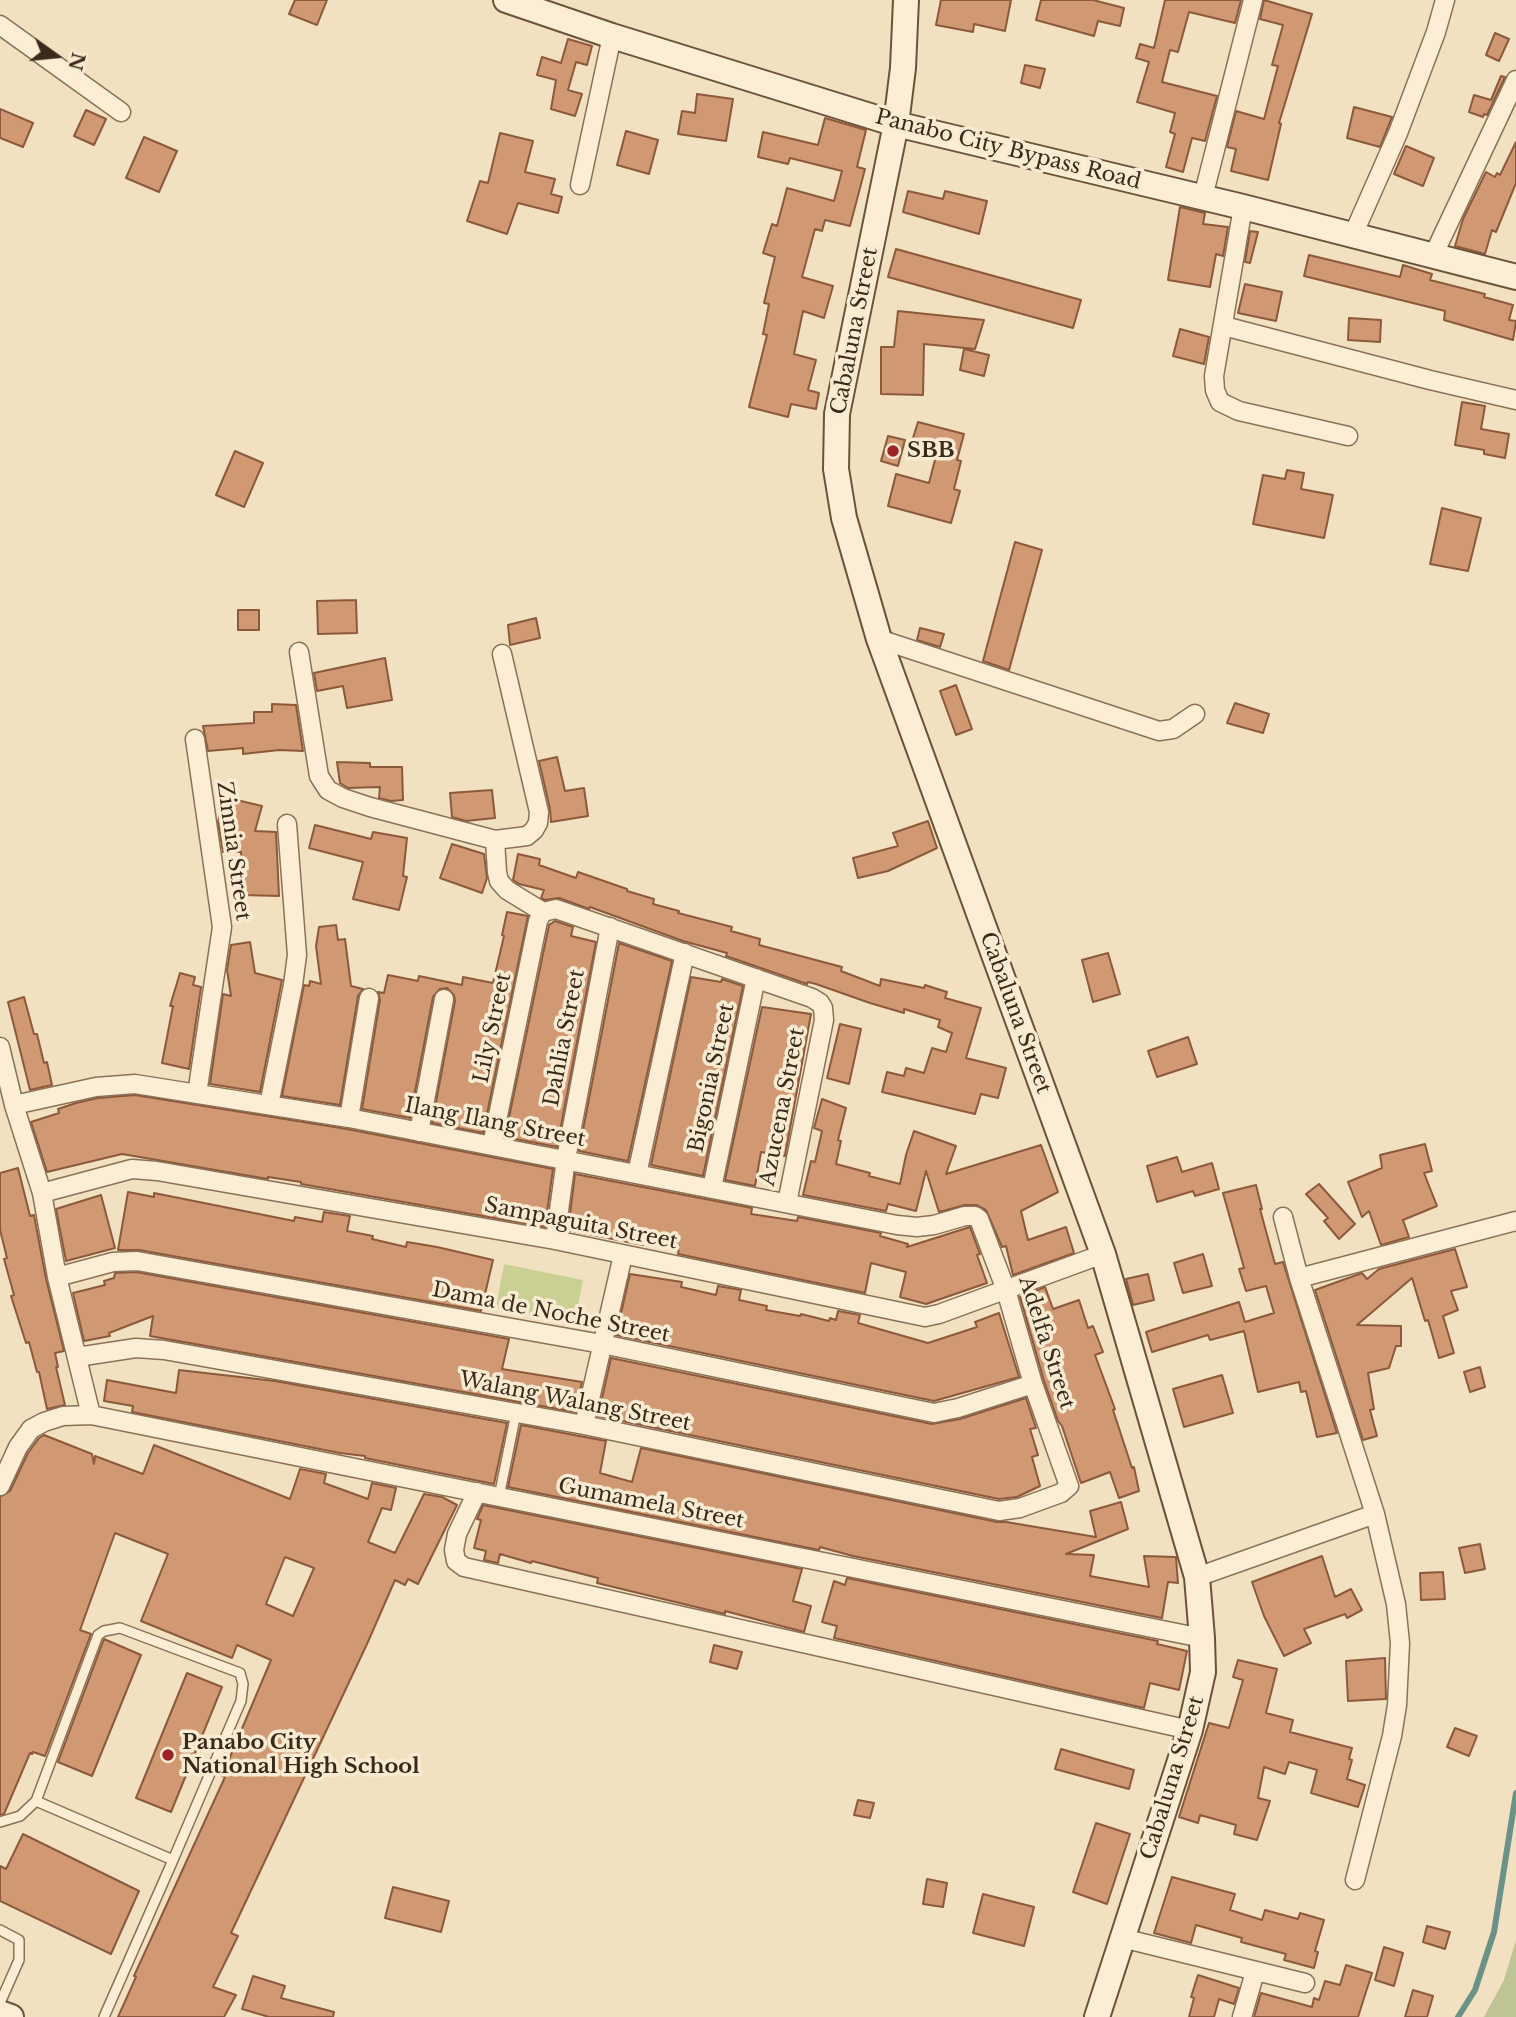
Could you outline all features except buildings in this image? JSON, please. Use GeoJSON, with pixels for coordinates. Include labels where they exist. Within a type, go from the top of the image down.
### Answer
{"type":"FeatureCollection","features":[{"type":"Feature","properties":{"kind":"main road","name":"Panabo City Bypass Road"},"geometry":{"type":"LineString","coordinates":[[506,0],[612,36],[896,124],[1434,254],[1516,277]]}},
{"type":"Feature","properties":{"kind":"main road","name":"Cabaluna Street"},"geometry":{"type":"LineString","coordinates":[[906,0],[904,68],[896,124],[837,414],[836,469],[844,518],[879,639],[1103,1254],[1196,1577],[1202,1638],[1203,1672],[1190,1730],[1097,2017]]}},
{"type":"Feature","properties":{"kind":"main road"},"geometry":{"type":"LineString","coordinates":[[0,2013],[11,2017]]}},
{"type":"Feature","properties":{"kind":"street"},"geometry":{"type":"LineString","coordinates":[[1203,197],[1253,0]]}},
{"type":"Feature","properties":{"kind":"street"},"geometry":{"type":"LineString","coordinates":[[1353,235],[1398,133],[1432,45],[1445,0]]}},
{"type":"Feature","properties":{"kind":"street"},"geometry":{"type":"LineString","coordinates":[[0,25],[121,112]]}},
{"type":"Feature","properties":{"kind":"street"},"geometry":{"type":"LineString","coordinates":[[580,186],[612,36]]}},
{"type":"Feature","properties":{"kind":"street"},"geometry":{"type":"LineString","coordinates":[[1434,254],[1516,80]]}},
{"type":"Feature","properties":{"kind":"street"},"geometry":{"type":"LineString","coordinates":[[1243,207],[1214,376],[1215,390],[1220,402],[1239,411],[1348,436]]}},
{"type":"Feature","properties":{"kind":"street"},"geometry":{"type":"LineString","coordinates":[[1224,326],[1516,400]]}},
{"type":"Feature","properties":{"kind":"street"},"geometry":{"type":"LineString","coordinates":[[879,639],[1159,731],[1173,729],[1195,714]]}},
{"type":"Feature","properties":{"kind":"street"},"geometry":{"type":"LineString","coordinates":[[299,652],[319,776],[328,790],[370,807],[495,839],[527,836],[538,823],[539,812],[502,654]]}},
{"type":"Feature","properties":{"kind":"street","name":"Zinnia Street"},"geometry":{"type":"LineString","coordinates":[[195,739],[222,927],[197,1094]]}},
{"type":"Feature","properties":{"kind":"street"},"geometry":{"type":"LineString","coordinates":[[269,1105],[297,955],[287,824]]}},
{"type":"Feature","properties":{"kind":"street"},"geometry":{"type":"LineString","coordinates":[[495,839],[499,881],[541,916],[556,909],[756,978]]}},
{"type":"Feature","properties":{"kind":"street","name":"Lily Street"},"geometry":{"type":"LineString","coordinates":[[492,1145],[541,916]]}},
{"type":"Feature","properties":{"kind":"street","name":"Dahlia Street"},"geometry":{"type":"LineString","coordinates":[[555,1240],[566,1159],[610,927]]}},
{"type":"Feature","properties":{"kind":"street"},"geometry":{"type":"LineString","coordinates":[[637,1174],[685,953]]}},
{"type":"Feature","properties":{"kind":"street","name":"Azucena Street"},"geometry":{"type":"LineString","coordinates":[[756,978],[812,998],[823,1008],[824,1020],[787,1203]]}},
{"type":"Feature","properties":{"kind":"street","name":"Bigonia Street"},"geometry":{"type":"LineString","coordinates":[[712,1188],[756,978]]}},
{"type":"Feature","properties":{"kind":"street"},"geometry":{"type":"LineString","coordinates":[[349,1118],[369,998]]}},
{"type":"Feature","properties":{"kind":"street"},"geometry":{"type":"LineString","coordinates":[[419,1132],[444,999]]}},
{"type":"Feature","properties":{"kind":"street"},"geometry":{"type":"LineString","coordinates":[[0,1047],[14,1105],[42,1193],[57,1277],[91,1415]]}},
{"type":"Feature","properties":{"kind":"street","name":"Ilang Ilang Street"},"geometry":{"type":"LineString","coordinates":[[14,1105],[116,1084],[135,1084],[349,1118],[917,1227],[965,1216]]}},
{"type":"Feature","properties":{"kind":"street","name":"Sampaguita Street"},"geometry":{"type":"LineString","coordinates":[[42,1193],[132,1168],[157,1171],[555,1240],[913,1315],[939,1314],[1103,1254]]}},
{"type":"Feature","properties":{"kind":"street","name":"Adelfa Street"},"geometry":{"type":"LineString","coordinates":[[965,1216],[971,1215],[979,1219],[1006,1290],[1033,1384],[1068,1480],[1067,1490],[1061,1493]]}},
{"type":"Feature","properties":{"kind":"street"},"geometry":{"type":"LineString","coordinates":[[1283,1217],[1299,1278],[1375,1514],[1396,1604],[1400,1673],[1392,1736],[1355,1880]]}},
{"type":"Feature","properties":{"kind":"street"},"geometry":{"type":"LineString","coordinates":[[1299,1278],[1516,1221]]}},
{"type":"Feature","properties":{"kind":"street"},"geometry":{"type":"LineString","coordinates":[[584,1425],[622,1255]]}},
{"type":"Feature","properties":{"kind":"street","name":"Dama de Noche Street"},"geometry":{"type":"LineString","coordinates":[[57,1277],[113,1262],[137,1261],[601,1344],[934,1413],[1033,1384]]}},
{"type":"Feature","properties":{"kind":"street","name":"Walang Walang Street"},"geometry":{"type":"LineString","coordinates":[[77,1357],[136,1348],[164,1350],[584,1425],[999,1511],[1020,1508],[1061,1493]]}},
{"type":"Feature","properties":{"kind":"street","name":"Gumamela Street"},"geometry":{"type":"LineString","coordinates":[[0,1486],[18,1447],[31,1429],[63,1416],[91,1415],[1202,1638]]}},
{"type":"Feature","properties":{"kind":"street"},"geometry":{"type":"LineString","coordinates":[[477,1492],[457,1534],[454,1550],[456,1561],[481,1573],[1190,1730]]}},
{"type":"Feature","properties":{"kind":"street"},"geometry":{"type":"LineString","coordinates":[[1196,1577],[1375,1514]]}},
{"type":"Feature","properties":{"kind":"street"},"geometry":{"type":"LineString","coordinates":[[1122,1938],[1305,1983]]}},
{"type":"Feature","properties":{"kind":"street"},"geometry":{"type":"LineString","coordinates":[[1242,2017],[1255,1972]]}},
{"type":"Feature","properties":{"kind":"lane"},"geometry":{"type":"LineString","coordinates":[[499,1497],[516,1413]]}},
{"type":"Feature","properties":{"kind":"lane"},"geometry":{"type":"LineString","coordinates":[[0,1822],[20,1816],[36,1801],[98,1634],[104,1630],[120,1628],[240,1673],[243,1684],[241,1700],[104,2017]]}},
{"type":"Feature","properties":{"kind":"lane"},"geometry":{"type":"LineString","coordinates":[[36,1801],[173,1860]]}},
{"type":"Feature","properties":{"kind":"lane"},"geometry":{"type":"LineString","coordinates":[[0,1930],[19,1940],[19,1960],[0,2003]]}},
{"type":"Feature","properties":{"kind":"green space"},"geometry":{"type":"Polygon","coordinates":[[[504,1264],[583,1280],[575,1323],[496,1308],[504,1264]]]}},
{"type":"Feature","properties":{"kind":"green space"},"geometry":{"type":"Polygon","coordinates":[[[1516,1940],[1516,2017],[1484,2017],[1504,1980],[1516,1940]]]}},
{"type":"Feature","properties":{"kind":"waterway"},"geometry":{"type":"LineString","coordinates":[[1458,2017],[1475,1990],[1494,1932],[1516,1793]]}},
{"type":"Feature","properties":{"kind":"place","name":"SBB"},"geometry":{"type":"Point","coordinates":[893,451]}},
{"type":"Feature","properties":{"kind":"place","name":"Panabo City National High School"},"geometry":{"type":"Point","coordinates":[168,1755]}}]}
